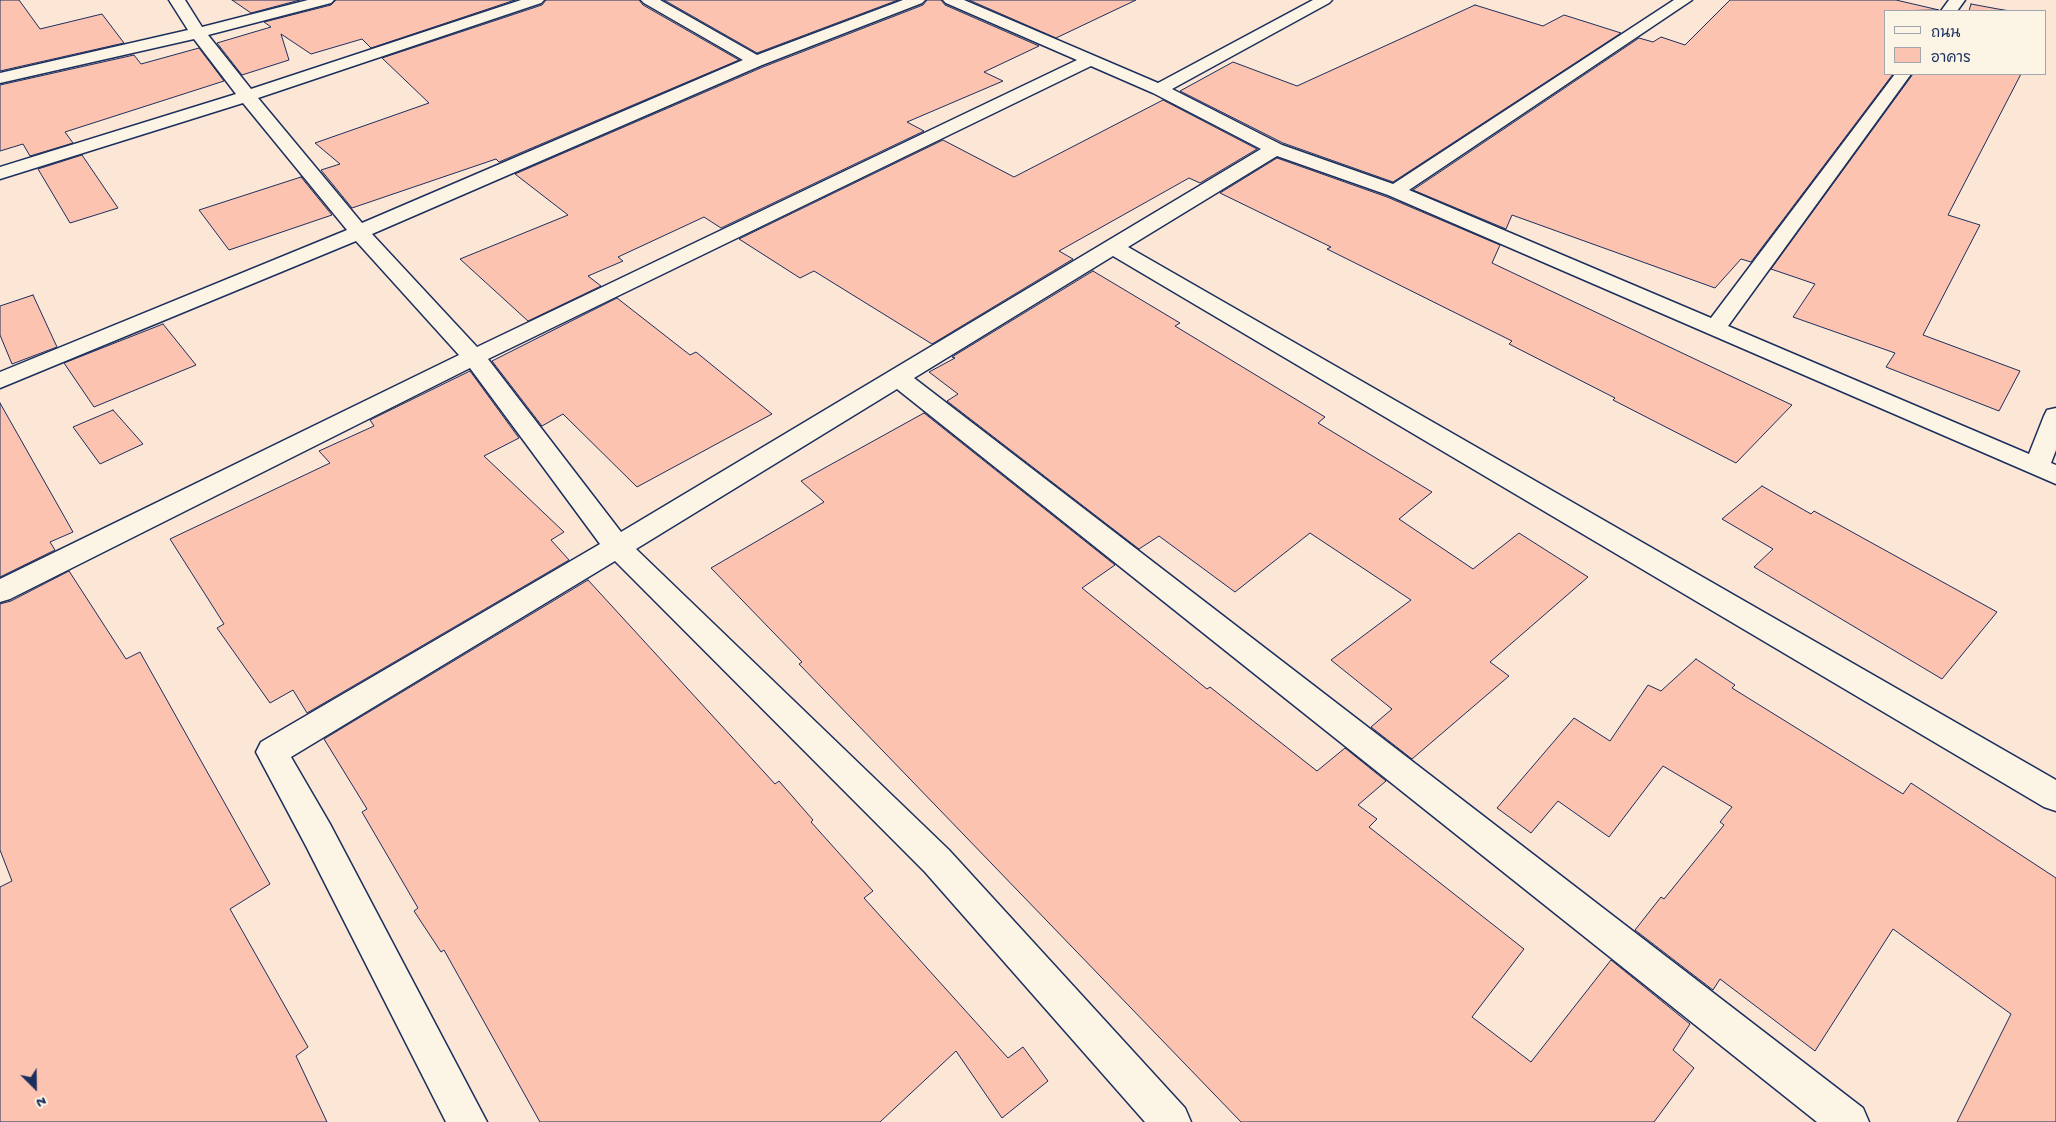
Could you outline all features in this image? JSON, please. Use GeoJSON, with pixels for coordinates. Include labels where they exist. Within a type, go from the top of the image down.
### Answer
{"type":"FeatureCollection","features":[{"type":"Feature","properties":{"kind":"street"},"geometry":{"type":"LineString","coordinates":[[177,0],[198,33],[247,96],[359,232],[474,357],[617,547],[937,861],[1171,1122]]}},
{"type":"Feature","properties":{"kind":"street"},"geometry":{"type":"LineString","coordinates":[[0,78],[198,33],[326,0]]}},
{"type":"Feature","properties":{"kind":"street"},"geometry":{"type":"LineString","coordinates":[[0,173],[247,96],[536,0]]}},
{"type":"Feature","properties":{"kind":"street"},"geometry":{"type":"LineString","coordinates":[[649,0],[756,61]]}},
{"type":"Feature","properties":{"kind":"street"},"geometry":{"type":"LineString","coordinates":[[0,381],[359,232],[756,61],[917,0]]}},
{"type":"Feature","properties":{"kind":"street"},"geometry":{"type":"LineString","coordinates":[[951,0],[1159,89],[1275,149],[1395,191],[2047,471],[2056,416]]}},
{"type":"Feature","properties":{"kind":"street"},"geometry":{"type":"LineString","coordinates":[[1159,89],[1324,0]]}},
{"type":"Feature","properties":{"kind":"street"},"geometry":{"type":"LineString","coordinates":[[1395,191],[1684,0]]}},
{"type":"Feature","properties":{"kind":"street"},"geometry":{"type":"LineString","coordinates":[[1950,10],[1958,0]]}},
{"type":"Feature","properties":{"kind":"street"},"geometry":{"type":"LineString","coordinates":[[0,592],[474,357],[1090,60]]}},
{"type":"Feature","properties":{"kind":"street"},"geometry":{"type":"LineString","coordinates":[[1714,328],[1902,75]]}},
{"type":"Feature","properties":{"kind":"street"},"geometry":{"type":"LineString","coordinates":[[467,1122],[318,835],[272,752],[617,547],[1275,149]]}},
{"type":"Feature","properties":{"kind":"street"},"geometry":{"type":"LineString","coordinates":[[1112,248],[2056,797]]}},
{"type":"Feature","properties":{"kind":"street"},"geometry":{"type":"LineString","coordinates":[[898,378],[1849,1122]]}},
{"type":"Feature","properties":{"kind":"building"},"geometry":{"type":"Polygon","coordinates":[[[0,0],[19,0],[40,29],[102,14],[124,43],[0,71],[0,0]]]}},
{"type":"Feature","properties":{"kind":"building"},"geometry":{"type":"Polygon","coordinates":[[[232,0],[300,0],[251,13],[232,0]]]}},
{"type":"Feature","properties":{"kind":"building"},"geometry":{"type":"Polygon","coordinates":[[[336,0],[515,0],[371,48],[362,39],[311,54],[281,34],[289,60],[242,75],[217,43],[271,27],[264,22],[331,5],[336,0]]]}},
{"type":"Feature","properties":{"kind":"building"},"geometry":{"type":"Polygon","coordinates":[[[546,0],[639,0],[643,5],[739,60],[499,162],[496,159],[352,208],[321,170],[340,164],[315,143],[429,103],[382,58],[542,5],[546,0]]]}},
{"type":"Feature","properties":{"kind":"building"},"geometry":{"type":"Polygon","coordinates":[[[664,0],[898,0],[757,53],[664,0]]]}},
{"type":"Feature","properties":{"kind":"building"},"geometry":{"type":"Polygon","coordinates":[[[927,0],[941,0],[945,5],[1039,46],[984,72],[1003,81],[907,122],[924,131],[721,228],[704,217],[618,257],[623,261],[588,276],[601,286],[528,321],[460,259],[568,215],[515,174],[763,67],[923,5],[927,0]]]}},
{"type":"Feature","properties":{"kind":"building"},"geometry":{"type":"Polygon","coordinates":[[[969,0],[1136,0],[1056,38],[969,0]]]}},
{"type":"Feature","properties":{"kind":"building"},"geometry":{"type":"Polygon","coordinates":[[[1730,0],[1896,0],[1939,10],[1884,10],[1884,75],[1892,75],[1751,262],[1741,259],[1715,288],[1512,215],[1506,229],[1413,190],[1639,38],[1653,42],[1661,37],[1685,45],[1730,0]]]}},
{"type":"Feature","properties":{"kind":"building"},"geometry":{"type":"Polygon","coordinates":[[[1971,4],[2004,10],[1969,10],[1971,4]]]}},
{"type":"Feature","properties":{"kind":"building"},"geometry":{"type":"Polygon","coordinates":[[[1475,5],[1543,26],[1564,15],[1621,33],[1393,182],[1283,143],[1180,91],[1233,62],[1297,86],[1475,5]]]}},
{"type":"Feature","properties":{"kind":"building"},"geometry":{"type":"Polygon","coordinates":[[[199,48],[224,81],[65,132],[73,143],[30,156],[23,144],[0,151],[0,85],[134,55],[141,64],[199,48]]]}},
{"type":"Feature","properties":{"kind":"building"},"geometry":{"type":"Polygon","coordinates":[[[1912,75],[2020,75],[1948,215],[1980,225],[1923,335],[2020,371],[1999,411],[1886,367],[1895,353],[1793,317],[1815,284],[1771,269],[1912,75]]]}},
{"type":"Feature","properties":{"kind":"building"},"geometry":{"type":"Polygon","coordinates":[[[1163,100],[1257,149],[1200,183],[1189,178],[1059,251],[1073,259],[932,344],[814,271],[800,278],[739,239],[943,140],[1014,177],[1163,100]]]}},
{"type":"Feature","properties":{"kind":"building"},"geometry":{"type":"Polygon","coordinates":[[[82,155],[118,208],[70,223],[38,169],[82,155]]]}},
{"type":"Feature","properties":{"kind":"building"},"geometry":{"type":"Polygon","coordinates":[[[1277,158],[1387,197],[1500,245],[1492,263],[1792,405],[1736,463],[1509,344],[1512,341],[1327,249],[1331,247],[1220,193],[1277,158]]]}},
{"type":"Feature","properties":{"kind":"building"},"geometry":{"type":"Polygon","coordinates":[[[301,177],[332,215],[229,250],[199,210],[301,177]]]}},
{"type":"Feature","properties":{"kind":"building"},"geometry":{"type":"Polygon","coordinates":[[[1093,271],[1180,323],[1175,326],[1325,417],[1318,423],[1432,492],[1399,519],[1473,569],[1519,533],[1588,577],[1490,662],[1509,676],[1412,759],[1371,727],[1392,709],[1331,660],[1411,600],[1310,533],[1235,592],[1159,536],[1139,549],[947,401],[958,394],[929,372],[955,358],[952,357],[1093,271]]]}},
{"type":"Feature","properties":{"kind":"building"},"geometry":{"type":"Polygon","coordinates":[[[33,295],[57,347],[12,364],[0,335],[0,306],[33,295]]]}},
{"type":"Feature","properties":{"kind":"building"},"geometry":{"type":"Polygon","coordinates":[[[617,298],[690,355],[696,352],[772,414],[637,487],[563,414],[542,426],[492,361],[617,298]]]}},
{"type":"Feature","properties":{"kind":"building"},"geometry":{"type":"Polygon","coordinates":[[[163,324],[196,365],[94,407],[64,363],[163,324]]]}},
{"type":"Feature","properties":{"kind":"building"},"geometry":{"type":"Polygon","coordinates":[[[470,371],[519,438],[484,456],[564,532],[551,540],[569,560],[307,713],[293,690],[270,703],[217,628],[224,624],[170,539],[330,463],[319,451],[374,426],[370,420],[470,371]]]}},
{"type":"Feature","properties":{"kind":"building"},"geometry":{"type":"Polygon","coordinates":[[[0,403],[73,532],[50,542],[55,550],[0,577],[0,403]]]}},
{"type":"Feature","properties":{"kind":"building"},"geometry":{"type":"Polygon","coordinates":[[[113,410],[143,444],[100,464],[73,427],[113,410]]]}},
{"type":"Feature","properties":{"kind":"building"},"geometry":{"type":"Polygon","coordinates":[[[924,413],[1115,565],[1082,588],[1207,689],[1210,687],[1317,771],[1345,748],[1386,781],[1358,805],[1377,819],[1369,827],[1524,949],[1472,1017],[1531,1062],[1611,960],[1690,1024],[1673,1050],[1694,1068],[1654,1122],[1241,1122],[799,664],[802,662],[711,568],[824,502],[801,481],[924,413]]]}},
{"type":"Feature","properties":{"kind":"building"},"geometry":{"type":"Polygon","coordinates":[[[1762,486],[1811,514],[1814,511],[1997,612],[1942,679],[1754,567],[1773,549],[1722,519],[1762,486]]]}},
{"type":"Feature","properties":{"kind":"building"},"geometry":{"type":"Polygon","coordinates":[[[69,571],[126,659],[140,652],[270,884],[230,909],[308,1047],[296,1056],[327,1122],[0,1122],[0,887],[12,881],[0,850],[0,604],[11,601],[69,571]]]}},
{"type":"Feature","properties":{"kind":"building"},"geometry":{"type":"Polygon","coordinates":[[[588,580],[775,784],[779,781],[813,820],[811,822],[873,891],[864,898],[1008,1058],[1023,1047],[1048,1081],[1002,1118],[956,1051],[880,1122],[540,1122],[444,950],[441,952],[414,911],[418,908],[362,812],[367,809],[324,739],[588,580]]]}},
{"type":"Feature","properties":{"kind":"building"},"geometry":{"type":"Polygon","coordinates":[[[1696,659],[1735,685],[1732,688],[1903,794],[1911,783],[2056,878],[2056,1122],[1957,1122],[2011,1014],[1893,929],[1815,1051],[1720,979],[1713,990],[1635,930],[1661,897],[1664,899],[1724,825],[1720,822],[1732,807],[1663,766],[1609,837],[1558,801],[1531,833],[1497,808],[1574,718],[1610,741],[1648,685],[1661,691],[1696,659]]]}}]}
